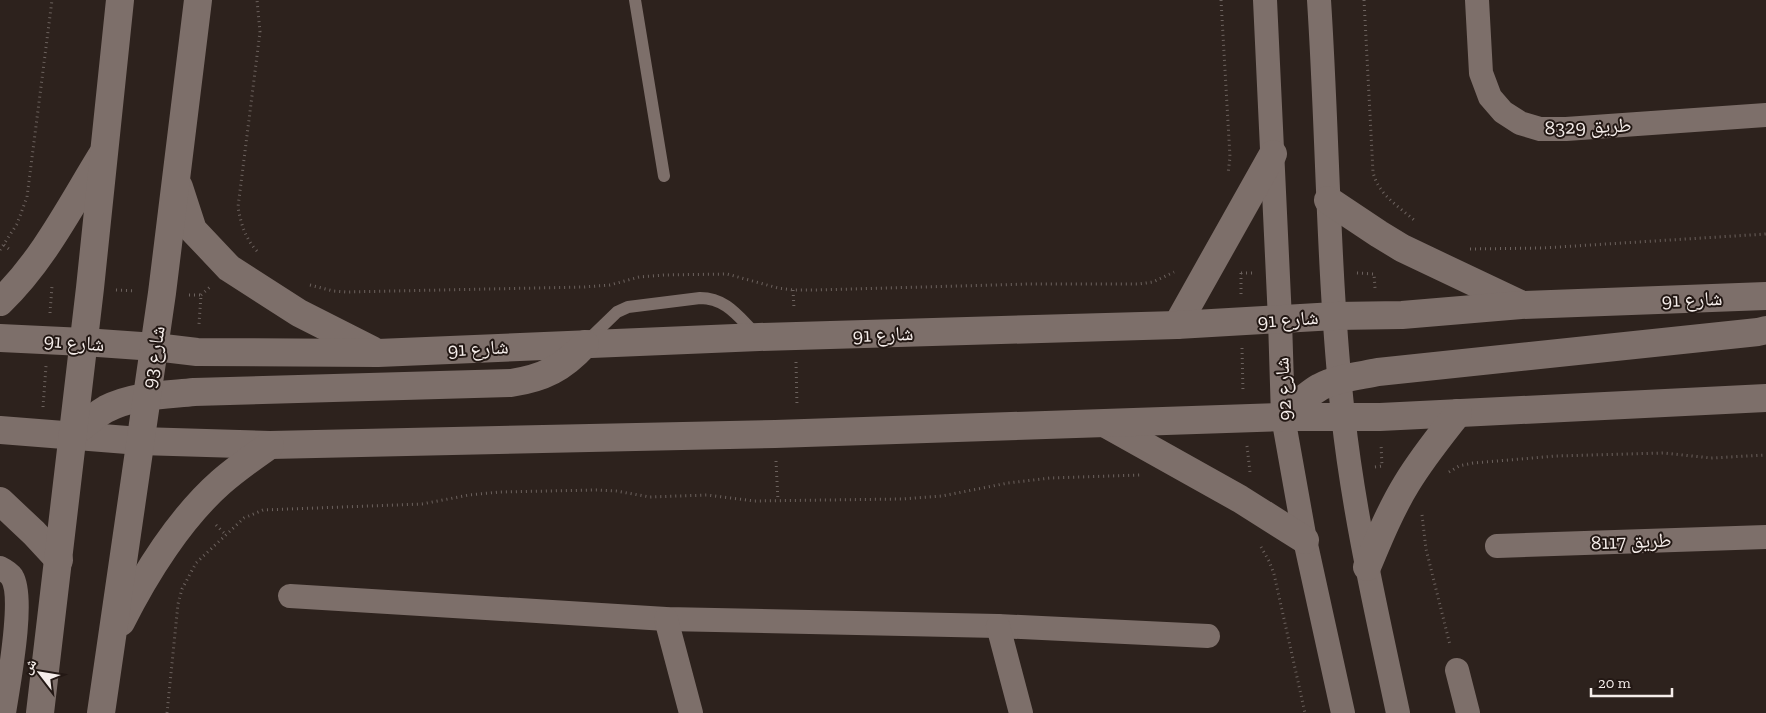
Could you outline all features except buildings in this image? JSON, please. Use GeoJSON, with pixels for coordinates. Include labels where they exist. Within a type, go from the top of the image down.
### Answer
{"type":"FeatureCollection","features":[{"type":"Feature","properties":{"kind":"street"},"geometry":{"type":"LineString","coordinates":[[40,713],[84,342],[120,0]]}},
{"type":"Feature","properties":{"kind":"street","name":"شارع 93"},"geometry":{"type":"LineString","coordinates":[[101,713],[146,397],[155,347],[198,0]]}},
{"type":"Feature","properties":{"kind":"street","name":"شارع 92"},"geometry":{"type":"LineString","coordinates":[[1265,0],[1280,320],[1282,417],[1305,540],[1343,713]]}},
{"type":"Feature","properties":{"kind":"street"},"geometry":{"type":"LineString","coordinates":[[1319,0],[1328,200],[1343,416],[1366,567],[1398,713]]}},
{"type":"Feature","properties":{"kind":"street","name":"طريق 8329"},"geometry":{"type":"LineString","coordinates":[[1477,0],[1481,73],[1490,97],[1503,112],[1520,123],[1540,129],[1566,129],[1766,115]]}},
{"type":"Feature","properties":{"kind":"street"},"geometry":{"type":"LineString","coordinates":[[0,302],[14,288],[50,238],[105,150]]}},
{"type":"Feature","properties":{"kind":"street"},"geometry":{"type":"LineString","coordinates":[[1177,325],[1273,154]]}},
{"type":"Feature","properties":{"kind":"street"},"geometry":{"type":"LineString","coordinates":[[177,180],[192,230],[229,268],[299,313],[378,353]]}},
{"type":"Feature","properties":{"kind":"street"},"geometry":{"type":"LineString","coordinates":[[1328,200],[1402,248],[1521,305]]}},
{"type":"Feature","properties":{"kind":"street","name":"شارع 91"},"geometry":{"type":"LineString","coordinates":[[0,338],[155,347],[197,352],[378,353],[759,337],[1177,325],[1335,316],[1402,315],[1521,305],[1766,296]]}},
{"type":"Feature","properties":{"kind":"street"},"geometry":{"type":"LineString","coordinates":[[1282,417],[1320,387],[1340,380],[1378,372],[1766,330]]}},
{"type":"Feature","properties":{"kind":"street"},"geometry":{"type":"LineString","coordinates":[[72,435],[107,409],[146,397],[194,392],[528,381],[560,367],[584,344]]}},
{"type":"Feature","properties":{"kind":"street"},"geometry":{"type":"LineString","coordinates":[[0,430],[140,441],[270,444],[775,434],[1282,417],[1380,417],[1766,398]]}},
{"type":"Feature","properties":{"kind":"street"},"geometry":{"type":"LineString","coordinates":[[1366,567],[1384,526],[1406,484],[1430,448],[1458,413]]}},
{"type":"Feature","properties":{"kind":"street"},"geometry":{"type":"LineString","coordinates":[[1105,423],[1240,499],[1305,540]]}},
{"type":"Feature","properties":{"kind":"street"},"geometry":{"type":"LineString","coordinates":[[111,644],[135,595],[164,549],[220,483],[270,444]]}},
{"type":"Feature","properties":{"kind":"street"},"geometry":{"type":"LineString","coordinates":[[0,501],[59,560]]}},
{"type":"Feature","properties":{"kind":"street","name":"طريق 8117"},"geometry":{"type":"LineString","coordinates":[[1497,546],[1766,537]]}},
{"type":"Feature","properties":{"kind":"street"},"geometry":{"type":"LineString","coordinates":[[0,568],[12,577],[17,594],[17,619],[4,713]]}},
{"type":"Feature","properties":{"kind":"street"},"geometry":{"type":"LineString","coordinates":[[290,596],[666,619],[998,626],[1208,636]]}},
{"type":"Feature","properties":{"kind":"street"},"geometry":{"type":"LineString","coordinates":[[666,619],[690,713]]}},
{"type":"Feature","properties":{"kind":"street"},"geometry":{"type":"LineString","coordinates":[[998,626],[1021,713]]}},
{"type":"Feature","properties":{"kind":"street"},"geometry":{"type":"LineString","coordinates":[[1457,670],[1468,713]]}},
{"type":"Feature","properties":{"kind":"lane"},"geometry":{"type":"LineString","coordinates":[[634,0],[664,176]]}},
{"type":"Feature","properties":{"kind":"lane"},"geometry":{"type":"LineString","coordinates":[[584,344],[617,312],[628,307],[700,298],[711,298],[722,302],[759,337]]}},
{"type":"Feature","properties":{"kind":"path"},"geometry":{"type":"LineString","coordinates":[[0,250],[18,224],[27,197],[52,0]]}},
{"type":"Feature","properties":{"kind":"path"},"geometry":{"type":"LineString","coordinates":[[257,0],[260,32],[238,207],[245,235],[261,255]]}},
{"type":"Feature","properties":{"kind":"path"},"geometry":{"type":"LineString","coordinates":[[1222,0],[1230,157],[1226,181]]}},
{"type":"Feature","properties":{"kind":"path"},"geometry":{"type":"LineString","coordinates":[[1364,0],[1375,181],[1381,190],[1416,222]]}},
{"type":"Feature","properties":{"kind":"path"},"geometry":{"type":"LineString","coordinates":[[1465,250],[1543,248],[1766,234]]}},
{"type":"Feature","properties":{"kind":"path"},"geometry":{"type":"LineString","coordinates":[[303,283],[333,291],[366,292],[584,287],[610,285],[639,277],[664,274],[727,274],[778,288],[793,290],[1030,284],[1139,284],[1153,282],[1177,270]]}},
{"type":"Feature","properties":{"kind":"path"},"geometry":{"type":"LineString","coordinates":[[789,406],[797,406],[793,290]]}},
{"type":"Feature","properties":{"kind":"path"},"geometry":{"type":"LineString","coordinates":[[775,434],[778,500]]}},
{"type":"Feature","properties":{"kind":"path"},"geometry":{"type":"LineString","coordinates":[[1447,473],[1459,466],[1473,463],[1556,456],[1664,453],[1711,458],[1766,455]]}},
{"type":"Feature","properties":{"kind":"path"},"geometry":{"type":"LineString","coordinates":[[166,713],[178,604],[182,590],[196,563],[244,518],[254,513],[274,509],[422,504],[469,495],[500,492],[596,490],[616,491],[650,497],[707,495],[754,501],[902,499],[942,496],[1008,483],[1050,478],[1146,475]]}},
{"type":"Feature","properties":{"kind":"path"},"geometry":{"type":"LineString","coordinates":[[1422,512],[1426,549],[1457,670]]}},
{"type":"Feature","properties":{"kind":"path"},"geometry":{"type":"LineString","coordinates":[[1258,543],[1274,574],[1306,713]]}}]}
